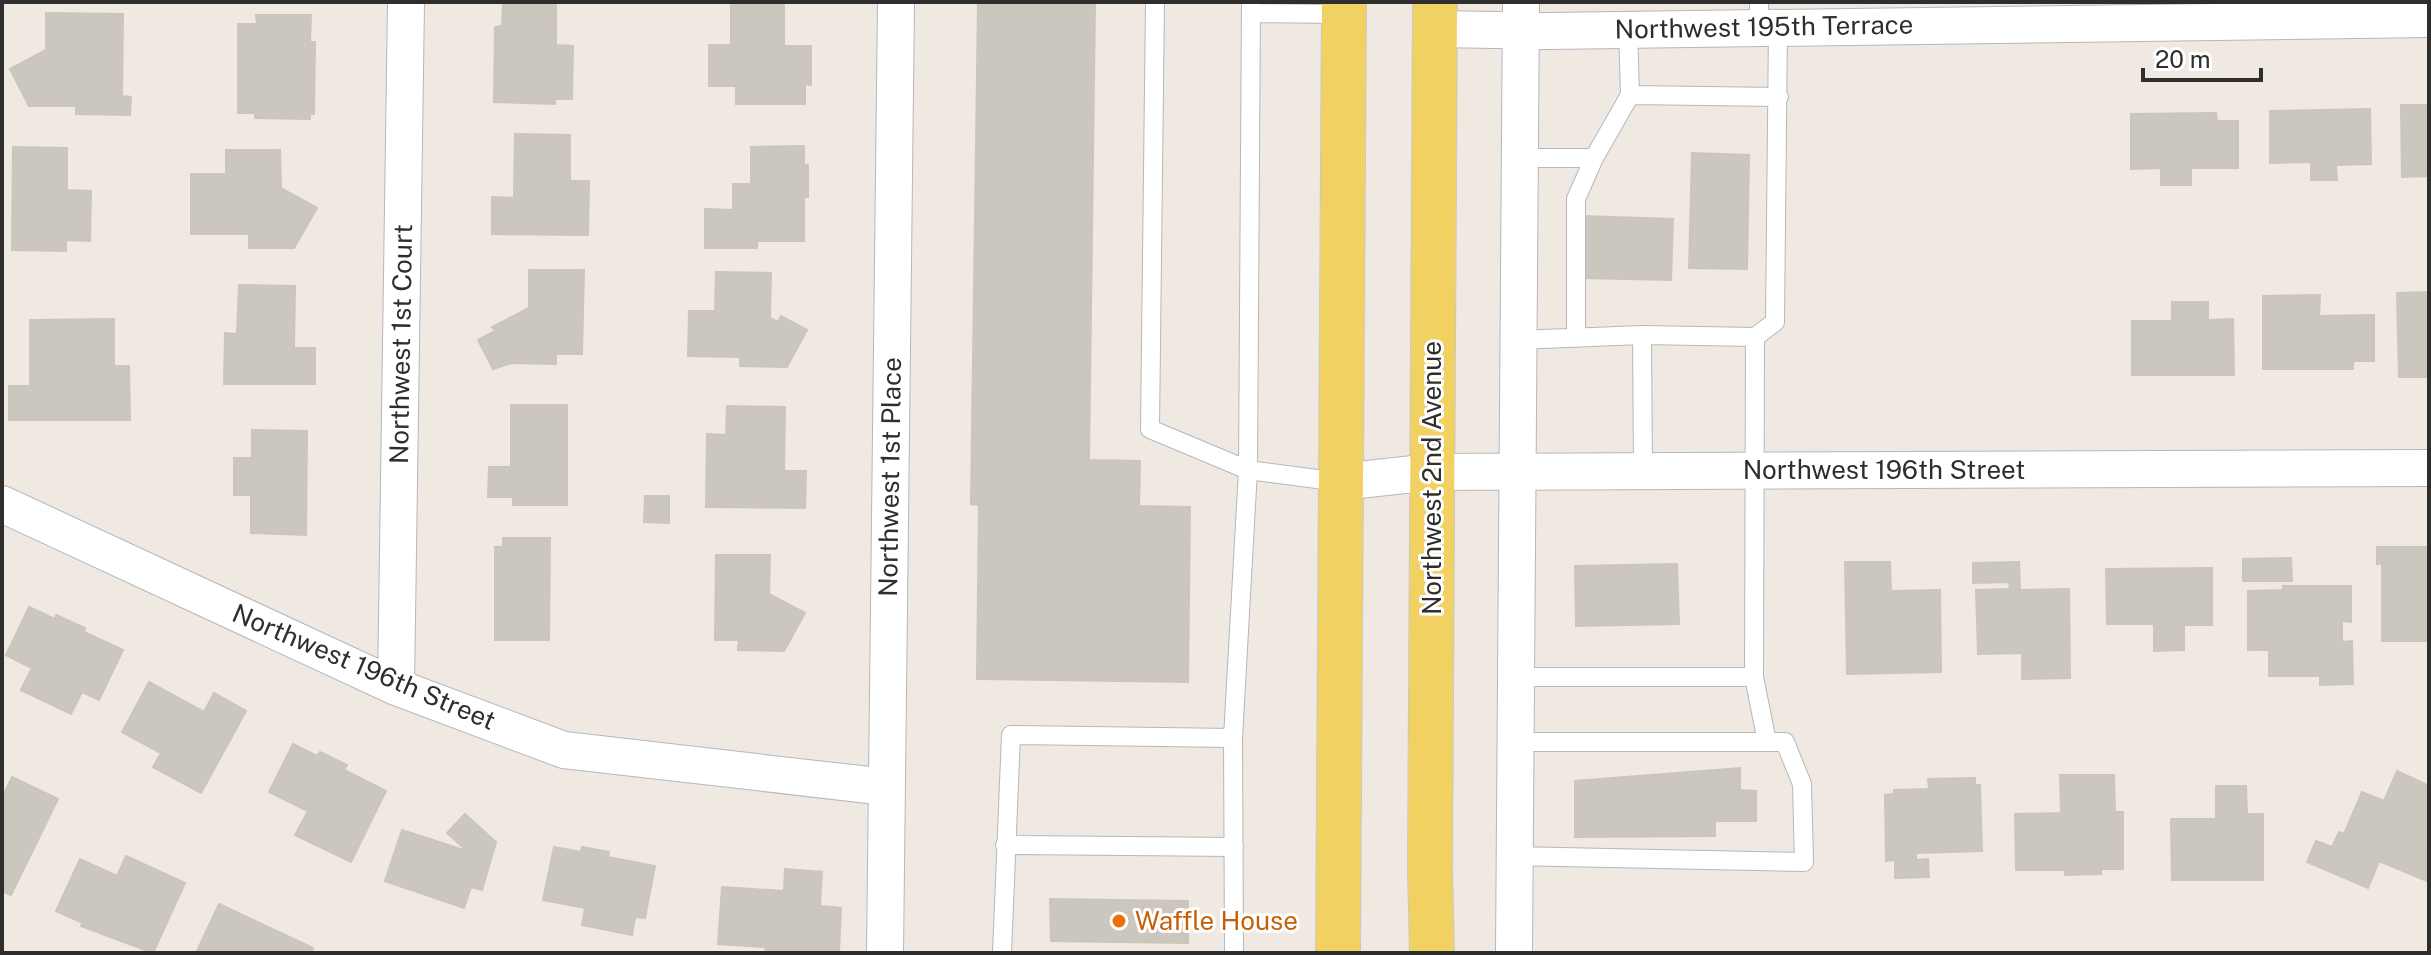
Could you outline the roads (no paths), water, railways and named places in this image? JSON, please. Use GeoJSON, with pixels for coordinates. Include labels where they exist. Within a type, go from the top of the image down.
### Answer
{"type":"FeatureCollection","features":[{"type":"Feature","properties":{"kind":"main road"},"geometry":{"type":"LineString","coordinates":[[1338,953],[1344,8]]}},
{"type":"Feature","properties":{"kind":"main road","name":"Northwest 2nd Avenue"},"geometry":{"type":"LineString","coordinates":[[1432,953],[1435,16]]}},
{"type":"Feature","properties":{"kind":"street","name":"Northwest 1st Court"},"geometry":{"type":"LineString","coordinates":[[396,687],[406,2]]}},
{"type":"Feature","properties":{"kind":"street","name":"Northwest 1st Place"},"geometry":{"type":"LineString","coordinates":[[885,953],[896,2]]}},
{"type":"Feature","properties":{"kind":"street","name":"Northwest 195th Terrace"},"geometry":{"type":"LineString","coordinates":[[1435,16],[1521,16],[1628,28],[1765,18],[2050,12],[2360,10],[2429,19]]}},
{"type":"Feature","properties":{"kind":"street"},"geometry":{"type":"LineString","coordinates":[[1514,953],[1521,16]]}},
{"type":"Feature","properties":{"kind":"street","name":"Northwest 196th Street"},"geometry":{"type":"LineString","coordinates":[[1340,482],[1432,472],[2429,468]]}},
{"type":"Feature","properties":{"kind":"street","name":"Northwest 196th Street"},"geometry":{"type":"LineString","coordinates":[[2,504],[396,687],[564,750],[886,787]]}},
{"type":"Feature","properties":{"kind":"lane"},"geometry":{"type":"LineString","coordinates":[[1155,2],[1150,429],[1248,470],[1340,482]]}},
{"type":"Feature","properties":{"kind":"lane"},"geometry":{"type":"LineString","coordinates":[[1234,953],[1233,738],[1248,470],[1251,8],[1344,8]]}},
{"type":"Feature","properties":{"kind":"lane"},"geometry":{"type":"LineString","coordinates":[[1518,340],[1642,335],[1755,337],[1775,322],[1779,97],[1765,18]]}},
{"type":"Feature","properties":{"kind":"lane"},"geometry":{"type":"LineString","coordinates":[[1576,338],[1576,199],[1594,158],[1630,95],[1628,28]]}},
{"type":"Feature","properties":{"kind":"lane"},"geometry":{"type":"LineString","coordinates":[[1630,95],[1779,97]]}},
{"type":"Feature","properties":{"kind":"lane"},"geometry":{"type":"LineString","coordinates":[[1520,158],[1594,158]]}},
{"type":"Feature","properties":{"kind":"lane"},"geometry":{"type":"LineString","coordinates":[[1642,335],[1643,471]]}},
{"type":"Feature","properties":{"kind":"lane"},"geometry":{"type":"LineString","coordinates":[[1755,337],[1754,677],[1767,742]]}},
{"type":"Feature","properties":{"kind":"lane"},"geometry":{"type":"LineString","coordinates":[[1516,677],[1754,677]]}},
{"type":"Feature","properties":{"kind":"lane"},"geometry":{"type":"LineString","coordinates":[[1002,953],[1011,735],[1233,738]]}},
{"type":"Feature","properties":{"kind":"lane"},"geometry":{"type":"LineString","coordinates":[[1515,742],[1785,742],[1802,784],[1804,862],[1515,856]]}},
{"type":"Feature","properties":{"kind":"lane"},"geometry":{"type":"LineString","coordinates":[[1005,845],[1234,847]]}},
{"type":"Feature","properties":{"kind":"place","name":"Waffle House"},"geometry":{"type":"Point","coordinates":[1119,921]}}]}
